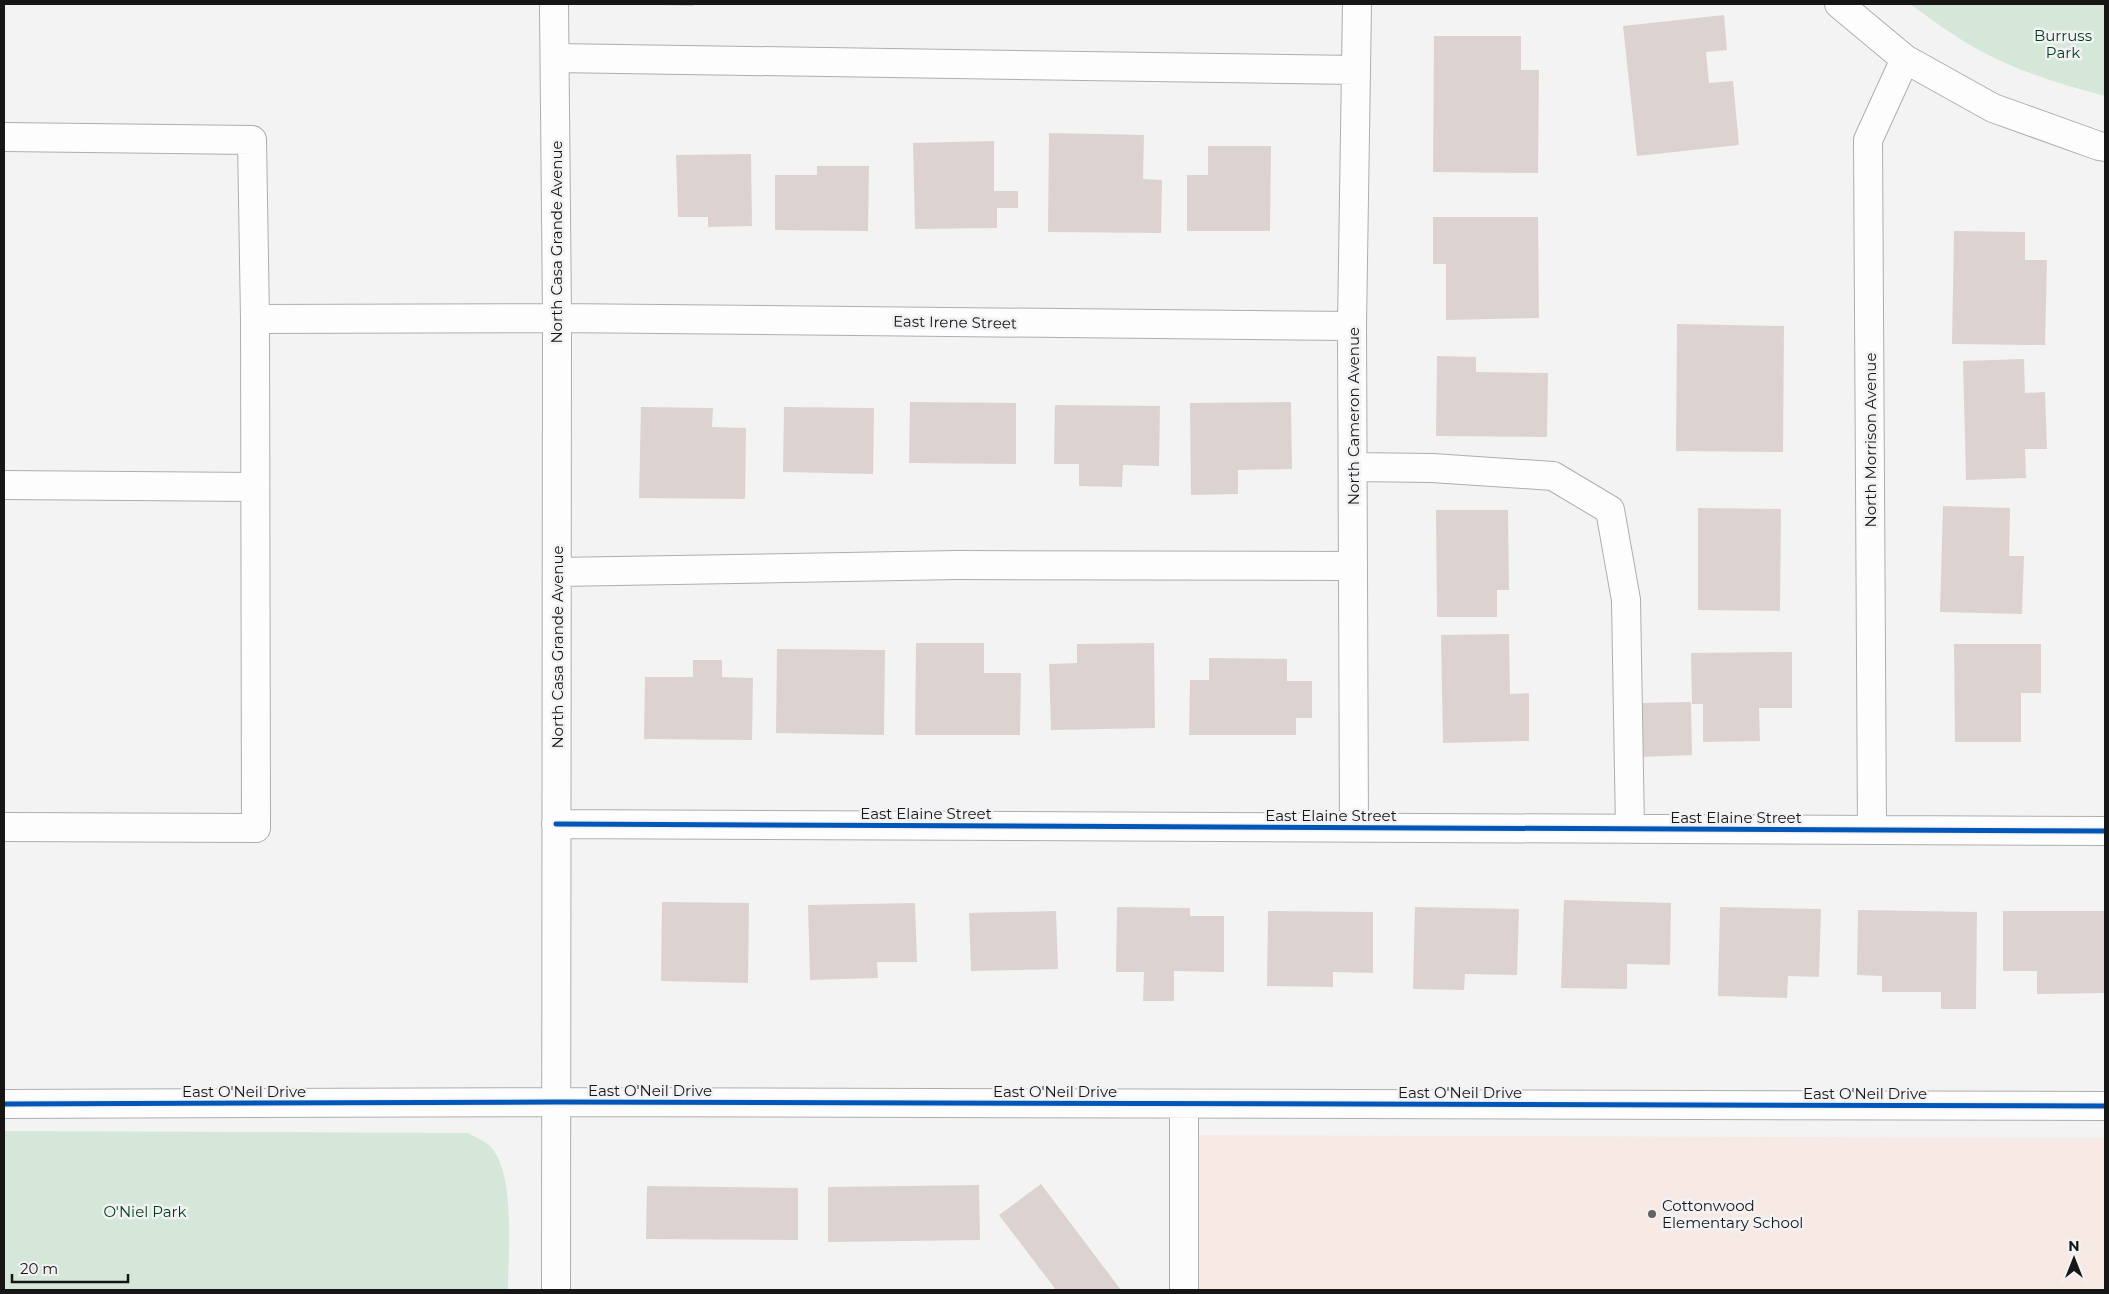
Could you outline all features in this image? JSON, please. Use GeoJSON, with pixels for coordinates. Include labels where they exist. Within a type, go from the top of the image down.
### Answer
{"type":"FeatureCollection","features":[{"type":"Feature","properties":{"kind":"street","name":"North Casa Grande Avenue"},"geometry":{"type":"LineString","coordinates":[[554,4],[557,318],[556,1290]]}},
{"type":"Feature","properties":{"kind":"street","name":"North Cameron Avenue"},"geometry":{"type":"LineString","coordinates":[[1354,828],[1352,326],[1357,4]]}},
{"type":"Feature","properties":{"kind":"street"},"geometry":{"type":"LineString","coordinates":[[1839,4],[1905,59],[1992,108],[2105,147]]}},
{"type":"Feature","properties":{"kind":"street"},"geometry":{"type":"LineString","coordinates":[[555,58],[1356,70]]}},
{"type":"Feature","properties":{"kind":"street","name":"North Morrison Avenue"},"geometry":{"type":"LineString","coordinates":[[1872,830],[1868,140],[1905,59]]}},
{"type":"Feature","properties":{"kind":"street"},"geometry":{"type":"LineString","coordinates":[[4,137],[252,140],[255,319],[256,828],[4,827]]}},
{"type":"Feature","properties":{"kind":"street","name":"East Irene Street"},"geometry":{"type":"LineString","coordinates":[[255,319],[557,318],[1352,326]]}},
{"type":"Feature","properties":{"kind":"street"},"geometry":{"type":"LineString","coordinates":[[1353,467],[1432,468],[1553,476],[1610,510],[1626,600],[1630,829]]}},
{"type":"Feature","properties":{"kind":"street"},"geometry":{"type":"LineString","coordinates":[[4,485],[255,487]]}},
{"type":"Feature","properties":{"kind":"street"},"geometry":{"type":"LineString","coordinates":[[557,572],[958,565],[1353,566]]}},
{"type":"Feature","properties":{"kind":"street","name":"East Elaine Street"},"geometry":{"type":"LineString","coordinates":[[556,824],[2105,831]]}},
{"type":"Feature","properties":{"kind":"street","name":"East O'Neil Drive"},"geometry":{"type":"LineString","coordinates":[[4,1104],[556,1102],[2105,1106]]}},
{"type":"Feature","properties":{"kind":"street"},"geometry":{"type":"LineString","coordinates":[[1184,1104],[1184,1290]]}},
{"type":"Feature","properties":{"kind":"shaded area","name":"Cottonwood Elementary School"},"geometry":{"type":"Polygon","coordinates":[[[1198,1135],[2105,1138],[2105,1290],[1198,1290],[1198,1135]]]}},
{"type":"Feature","properties":{"kind":"green space","name":"Burruss Park"},"geometry":{"type":"Polygon","coordinates":[[[1910,4],[2105,4],[2105,96],[2047,79],[1992,57],[1957,37],[1910,4]]]}},
{"type":"Feature","properties":{"kind":"green space","name":"O'Niel Park"},"geometry":{"type":"Polygon","coordinates":[[[4,1131],[468,1133],[491,1147],[499,1160],[504,1176],[509,1215],[508,1290],[4,1290],[4,1131]]]}},
{"type":"Feature","properties":{"kind":"building"},"geometry":{"type":"Polygon","coordinates":[[[693,4],[693,6],[659,5],[693,4]]]}},
{"type":"Feature","properties":{"kind":"building"},"geometry":{"type":"Polygon","coordinates":[[[1724,15],[1727,50],[1706,52],[1709,83],[1733,81],[1739,145],[1637,156],[1623,26],[1724,15]]]}},
{"type":"Feature","properties":{"kind":"building"},"geometry":{"type":"Polygon","coordinates":[[[1434,36],[1521,36],[1521,70],[1539,70],[1538,173],[1433,172],[1434,36]]]}},
{"type":"Feature","properties":{"kind":"building"},"geometry":{"type":"Polygon","coordinates":[[[1049,133],[1144,135],[1143,179],[1162,180],[1161,233],[1048,232],[1049,133]]]}},
{"type":"Feature","properties":{"kind":"building"},"geometry":{"type":"Polygon","coordinates":[[[994,141],[994,191],[1018,191],[1018,208],[997,208],[997,228],[915,229],[913,143],[994,141]]]}},
{"type":"Feature","properties":{"kind":"building"},"geometry":{"type":"Polygon","coordinates":[[[1208,146],[1271,146],[1270,231],[1187,231],[1187,175],[1208,175],[1208,146]]]}},
{"type":"Feature","properties":{"kind":"building"},"geometry":{"type":"Polygon","coordinates":[[[751,154],[752,226],[708,227],[708,217],[678,217],[676,155],[751,154]]]}},
{"type":"Feature","properties":{"kind":"building"},"geometry":{"type":"Polygon","coordinates":[[[817,166],[869,166],[868,231],[775,230],[775,175],[817,175],[817,166]]]}},
{"type":"Feature","properties":{"kind":"building"},"geometry":{"type":"Polygon","coordinates":[[[1433,217],[1538,217],[1539,318],[1446,320],[1446,264],[1433,264],[1433,217]]]}},
{"type":"Feature","properties":{"kind":"building"},"geometry":{"type":"Polygon","coordinates":[[[1954,231],[2025,232],[2025,260],[2047,260],[2045,345],[1952,344],[1954,231]]]}},
{"type":"Feature","properties":{"kind":"building"},"geometry":{"type":"Polygon","coordinates":[[[1677,324],[1784,326],[1783,452],[1676,451],[1677,324]]]}},
{"type":"Feature","properties":{"kind":"building"},"geometry":{"type":"Polygon","coordinates":[[[1437,356],[1476,357],[1476,372],[1548,373],[1547,437],[1436,436],[1437,356]]]}},
{"type":"Feature","properties":{"kind":"building"},"geometry":{"type":"Polygon","coordinates":[[[2024,359],[2025,393],[2045,392],[2047,449],[2025,449],[2026,478],[1966,480],[1963,361],[2024,359]]]}},
{"type":"Feature","properties":{"kind":"building"},"geometry":{"type":"Polygon","coordinates":[[[910,402],[1016,403],[1016,464],[909,463],[910,402]]]}},
{"type":"Feature","properties":{"kind":"building"},"geometry":{"type":"Polygon","coordinates":[[[1291,402],[1292,469],[1238,470],[1238,494],[1191,495],[1190,403],[1291,402]]]}},
{"type":"Feature","properties":{"kind":"building"},"geometry":{"type":"Polygon","coordinates":[[[1055,405],[1160,406],[1159,466],[1123,465],[1122,487],[1079,486],[1079,464],[1054,464],[1055,405]]]}},
{"type":"Feature","properties":{"kind":"building"},"geometry":{"type":"Polygon","coordinates":[[[641,407],[713,408],[712,427],[746,428],[745,499],[639,498],[641,407]]]}},
{"type":"Feature","properties":{"kind":"building"},"geometry":{"type":"Polygon","coordinates":[[[784,407],[874,408],[873,474],[783,472],[784,407]]]}},
{"type":"Feature","properties":{"kind":"building"},"geometry":{"type":"Polygon","coordinates":[[[1943,506],[2010,508],[2009,556],[2024,556],[2022,614],[1940,612],[1943,506]]]}},
{"type":"Feature","properties":{"kind":"building"},"geometry":{"type":"Polygon","coordinates":[[[1698,508],[1781,509],[1780,611],[1698,610],[1698,508]]]}},
{"type":"Feature","properties":{"kind":"building"},"geometry":{"type":"Polygon","coordinates":[[[1436,510],[1508,510],[1509,590],[1497,590],[1497,617],[1437,617],[1436,510]]]}},
{"type":"Feature","properties":{"kind":"building"},"geometry":{"type":"Polygon","coordinates":[[[1509,634],[1510,694],[1529,693],[1529,741],[1443,743],[1441,635],[1509,634]]]}},
{"type":"Feature","properties":{"kind":"building"},"geometry":{"type":"Polygon","coordinates":[[[916,643],[984,643],[984,673],[1021,673],[1020,735],[915,735],[916,643]]]}},
{"type":"Feature","properties":{"kind":"building"},"geometry":{"type":"Polygon","coordinates":[[[1154,643],[1155,728],[1051,730],[1049,664],[1077,663],[1077,644],[1154,643]]]}},
{"type":"Feature","properties":{"kind":"building"},"geometry":{"type":"Polygon","coordinates":[[[1954,644],[2041,644],[2041,693],[2021,693],[2021,742],[1955,742],[1954,644]]]}},
{"type":"Feature","properties":{"kind":"building"},"geometry":{"type":"Polygon","coordinates":[[[777,649],[885,650],[884,735],[776,733],[777,649]]]}},
{"type":"Feature","properties":{"kind":"building"},"geometry":{"type":"Polygon","coordinates":[[[1792,652],[1792,708],[1759,708],[1760,741],[1703,742],[1703,704],[1692,704],[1691,653],[1792,652]]]}},
{"type":"Feature","properties":{"kind":"building"},"geometry":{"type":"Polygon","coordinates":[[[1209,658],[1287,659],[1287,681],[1312,681],[1312,718],[1296,718],[1296,735],[1189,735],[1190,680],[1209,680],[1209,658]]]}},
{"type":"Feature","properties":{"kind":"building"},"geometry":{"type":"Polygon","coordinates":[[[693,660],[722,660],[722,677],[753,678],[752,740],[644,739],[645,677],[693,677],[693,660]]]}},
{"type":"Feature","properties":{"kind":"building"},"geometry":{"type":"Polygon","coordinates":[[[1691,702],[1692,755],[1639,757],[1638,703],[1691,702]]]}},
{"type":"Feature","properties":{"kind":"building"},"geometry":{"type":"Polygon","coordinates":[[[1564,900],[1671,903],[1670,965],[1627,964],[1627,989],[1561,988],[1564,900]]]}},
{"type":"Feature","properties":{"kind":"building"},"geometry":{"type":"Polygon","coordinates":[[[662,902],[749,903],[748,983],[661,981],[662,902]]]}},
{"type":"Feature","properties":{"kind":"building"},"geometry":{"type":"Polygon","coordinates":[[[915,903],[917,962],[877,962],[878,978],[810,980],[808,905],[915,903]]]}},
{"type":"Feature","properties":{"kind":"building"},"geometry":{"type":"Polygon","coordinates":[[[1117,907],[1190,908],[1190,916],[1224,916],[1224,972],[1174,971],[1174,1001],[1143,1001],[1144,972],[1116,972],[1117,907]]]}},
{"type":"Feature","properties":{"kind":"building"},"geometry":{"type":"Polygon","coordinates":[[[1415,907],[1519,909],[1517,975],[1465,974],[1464,990],[1413,989],[1415,907]]]}},
{"type":"Feature","properties":{"kind":"building"},"geometry":{"type":"Polygon","coordinates":[[[1720,907],[1821,909],[1819,977],[1788,976],[1787,998],[1718,996],[1720,907]]]}},
{"type":"Feature","properties":{"kind":"building"},"geometry":{"type":"Polygon","coordinates":[[[1858,910],[1977,912],[1976,1009],[1941,1009],[1941,992],[1882,992],[1882,976],[1857,975],[1858,910]]]}},
{"type":"Feature","properties":{"kind":"building"},"geometry":{"type":"Polygon","coordinates":[[[1056,911],[1058,969],[971,971],[969,913],[1056,911]]]}},
{"type":"Feature","properties":{"kind":"building"},"geometry":{"type":"Polygon","coordinates":[[[1268,911],[1373,912],[1373,973],[1333,972],[1333,987],[1267,986],[1268,911]]]}},
{"type":"Feature","properties":{"kind":"building"},"geometry":{"type":"Polygon","coordinates":[[[2003,911],[2105,911],[2105,993],[2037,994],[2037,971],[2003,971],[2003,911]]]}},
{"type":"Feature","properties":{"kind":"building"},"geometry":{"type":"Polygon","coordinates":[[[1041,1184],[1121,1290],[1056,1290],[999,1215],[1041,1184]]]}},
{"type":"Feature","properties":{"kind":"building"},"geometry":{"type":"Polygon","coordinates":[[[979,1185],[980,1240],[828,1242],[828,1187],[979,1185]]]}},
{"type":"Feature","properties":{"kind":"building"},"geometry":{"type":"Polygon","coordinates":[[[647,1186],[798,1188],[798,1240],[646,1239],[647,1186]]]}},
{"type":"Feature","properties":{"kind":"cycle path"},"geometry":{"type":"LineString","coordinates":[[556,824],[2105,831]]}},
{"type":"Feature","properties":{"kind":"cycle path"},"geometry":{"type":"LineString","coordinates":[[4,1104],[556,1102],[2105,1106]]}},
{"type":"Feature","properties":{"kind":"place","name":"Cottonwood Elementary School"},"geometry":{"type":"Point","coordinates":[1652,1214]}}]}
